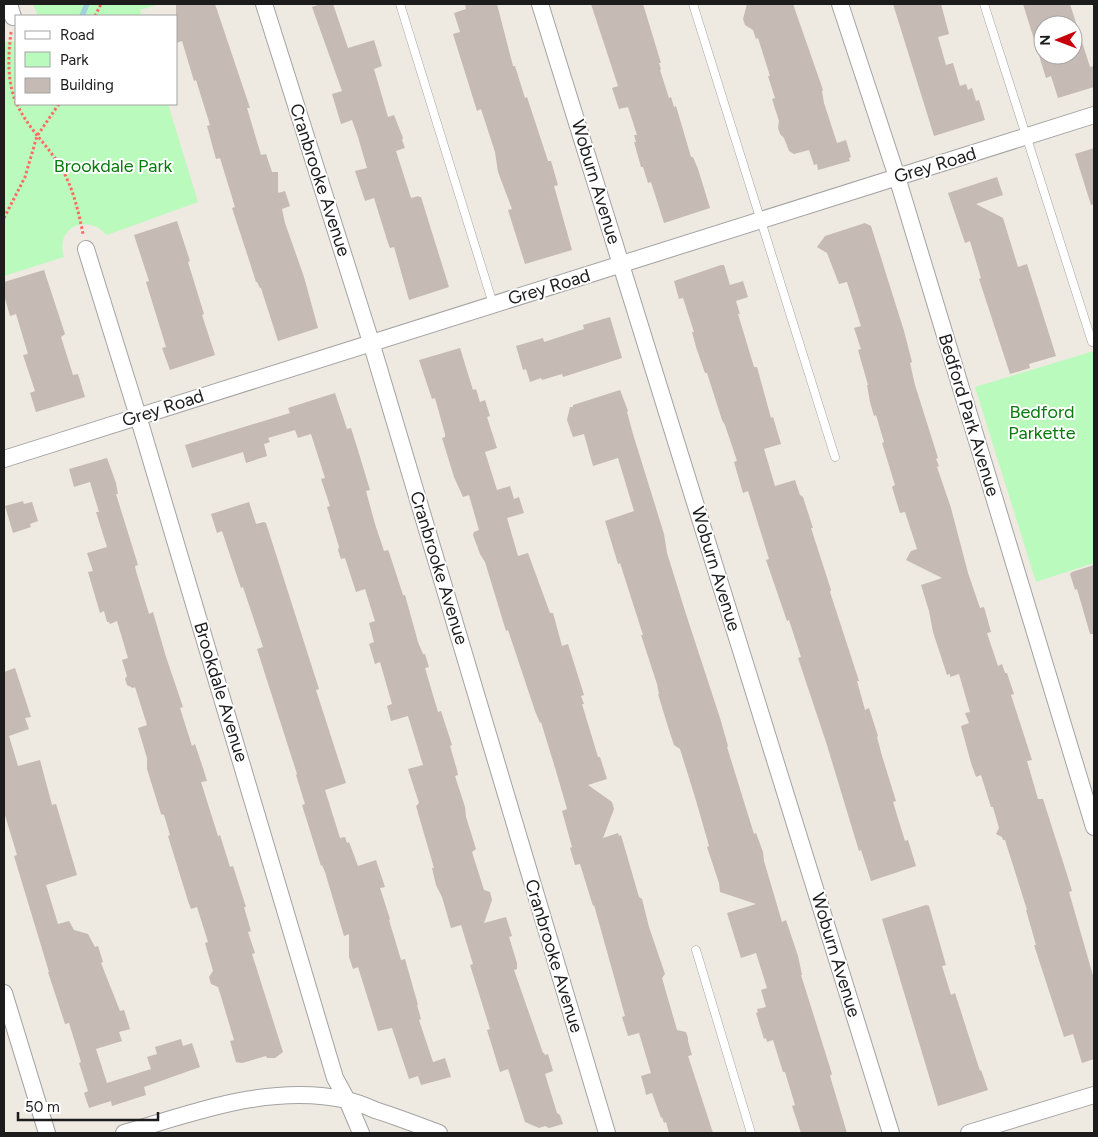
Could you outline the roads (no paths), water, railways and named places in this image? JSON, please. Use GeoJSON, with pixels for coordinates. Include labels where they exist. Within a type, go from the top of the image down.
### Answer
{"type":"FeatureCollection","features":[{"type":"Feature","properties":{"kind":"street","name":"Cranbrooke Avenue"},"geometry":{"type":"LineString","coordinates":[[264,4],[371,342],[607,1133]]}},
{"type":"Feature","properties":{"kind":"street","name":"Woburn Avenue"},"geometry":{"type":"LineString","coordinates":[[540,4],[891,1133]]}},
{"type":"Feature","properties":{"kind":"street","name":"Bedford Park Avenue"},"geometry":{"type":"LineString","coordinates":[[840,4],[897,177],[1094,827]]}},
{"type":"Feature","properties":{"kind":"street","name":"Grey Road"},"geometry":{"type":"LineString","coordinates":[[4,459],[1094,115]]}},
{"type":"Feature","properties":{"kind":"street","name":"Brookdale Avenue"},"geometry":{"type":"LineString","coordinates":[[86,249],[138,416],[335,1078],[361,1133]]}},
{"type":"Feature","properties":{"kind":"street"},"geometry":{"type":"LineString","coordinates":[[4,993],[47,1133]]}},
{"type":"Feature","properties":{"kind":"street"},"geometry":{"type":"LineString","coordinates":[[969,1133],[1094,1095]]}},
{"type":"Feature","properties":{"kind":"street"},"geometry":{"type":"LineString","coordinates":[[124,1133],[234,1101],[261,1096],[323,1096],[347,1100],[439,1133]]}},
{"type":"Feature","properties":{"kind":"lane"},"geometry":{"type":"LineString","coordinates":[[400,4],[493,304]]}},
{"type":"Feature","properties":{"kind":"lane"},"geometry":{"type":"LineString","coordinates":[[693,4],[836,457]]}},
{"type":"Feature","properties":{"kind":"lane"},"geometry":{"type":"LineString","coordinates":[[984,4],[1092,342]]}},
{"type":"Feature","properties":{"kind":"lane"},"geometry":{"type":"LineString","coordinates":[[696,950],[751,1133]]}},
{"type":"Feature","properties":{"kind":"waterway"},"geometry":{"type":"LineString","coordinates":[[82,15],[87,4]]}},
{"type":"Feature","properties":{"kind":"park label","name":"Brookdale Park"},"geometry":{"type":"Point","coordinates":[113,166]}},
{"type":"Feature","properties":{"kind":"park label","name":"Bedford Parkette"},"geometry":{"type":"Point","coordinates":[1042,422]}}]}
